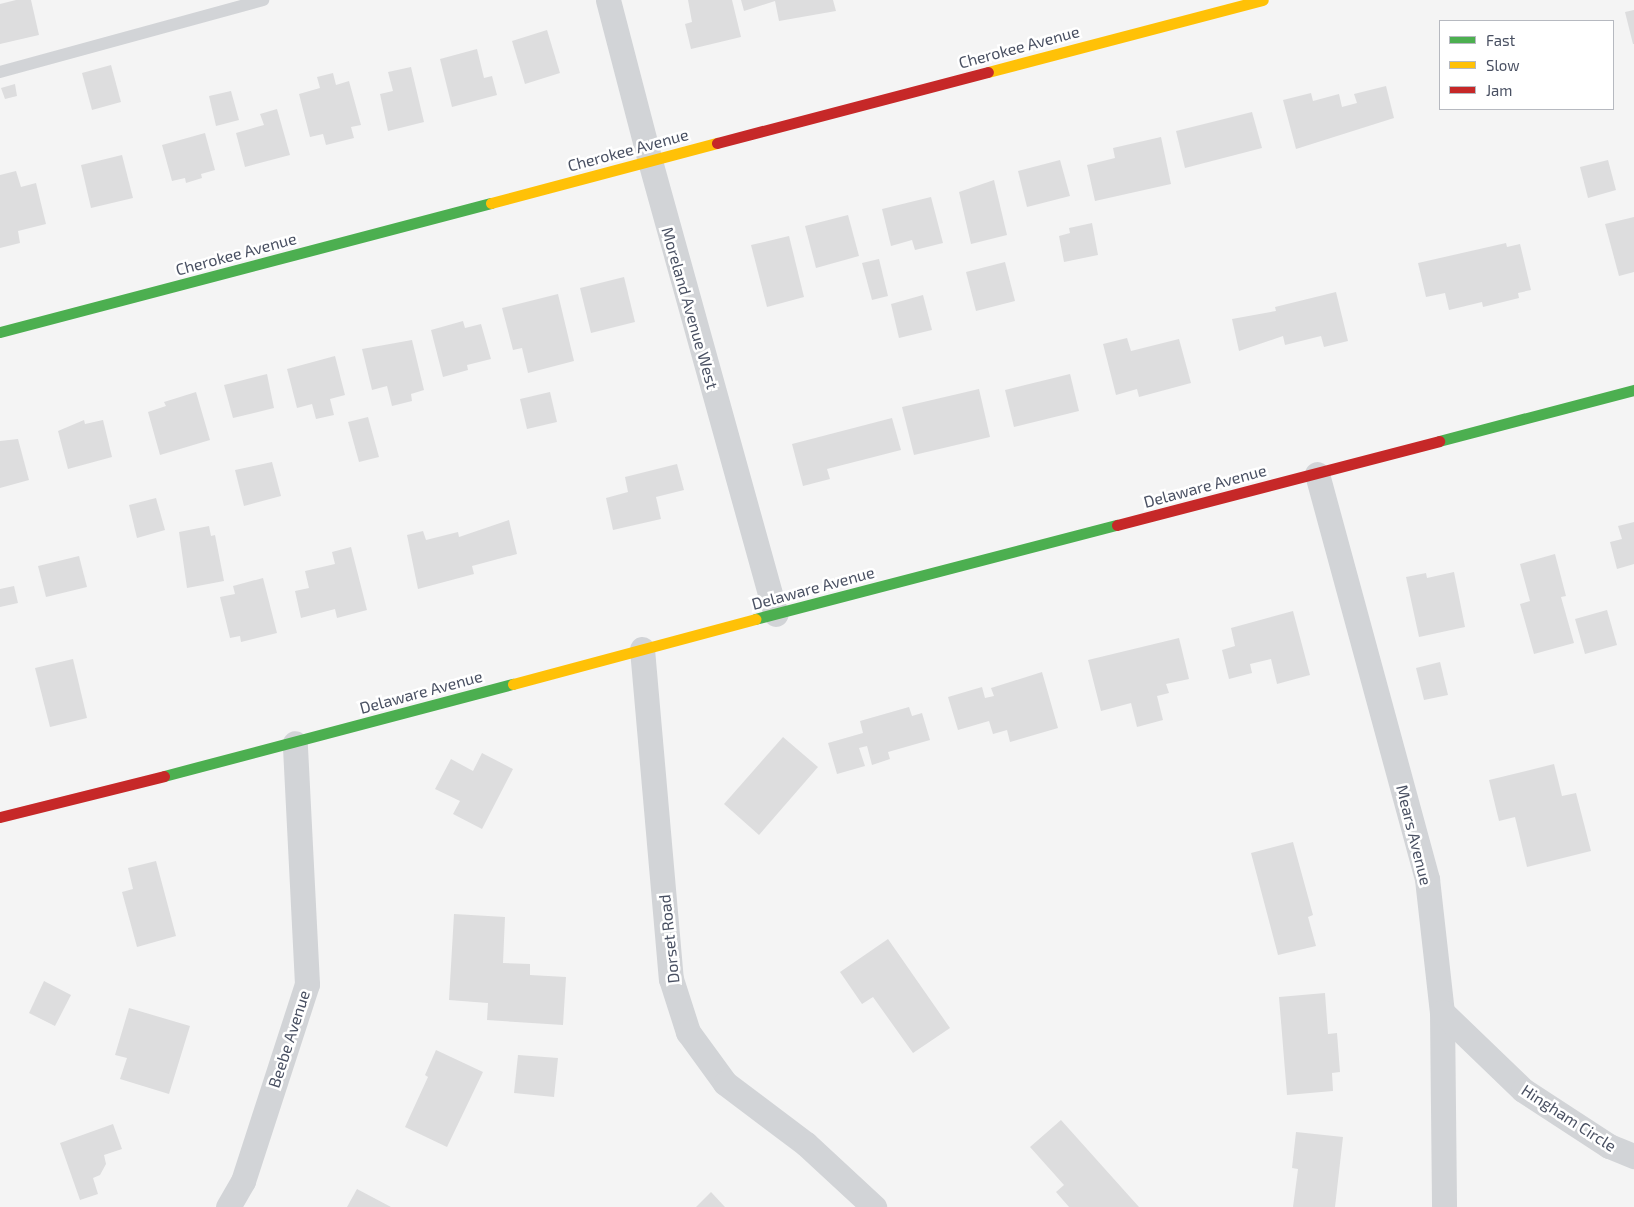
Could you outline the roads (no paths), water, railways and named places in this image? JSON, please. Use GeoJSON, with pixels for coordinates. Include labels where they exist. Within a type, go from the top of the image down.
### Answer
{"type":"FeatureCollection","features":[{"type":"Feature","properties":{"kind":"street","name":"Moreland Avenue West"},"geometry":{"type":"LineString","coordinates":[[608,0],[650,161],[776,614]]}},
{"type":"Feature","properties":{"kind":"street","name":"Cherokee Avenue"},"geometry":{"type":"LineString","coordinates":[[0,332],[1263,0]]}},
{"type":"Feature","properties":{"kind":"street","name":"Delaware Avenue"},"geometry":{"type":"LineString","coordinates":[[0,817],[296,744],[642,649],[1634,390]]}},
{"type":"Feature","properties":{"kind":"street","name":"Mears Avenue"},"geometry":{"type":"LineString","coordinates":[[1317,474],[1427,879],[1442,1012],[1444,1207]]}},
{"type":"Feature","properties":{"kind":"street","name":"Dorset Road"},"geometry":{"type":"LineString","coordinates":[[642,649],[671,979],[688,1032],[725,1083],[806,1144],[874,1207]]}},
{"type":"Feature","properties":{"kind":"street","name":"Beebe Avenue"},"geometry":{"type":"LineString","coordinates":[[228,1207],[243,1181],[307,984],[296,744]]}},
{"type":"Feature","properties":{"kind":"street","name":"Hingham Circle"},"geometry":{"type":"LineString","coordinates":[[1442,1012],[1523,1090],[1609,1146],[1634,1156]]}},
{"type":"Feature","properties":{"kind":"lane"},"geometry":{"type":"LineString","coordinates":[[0,72],[263,0]]}}]}
